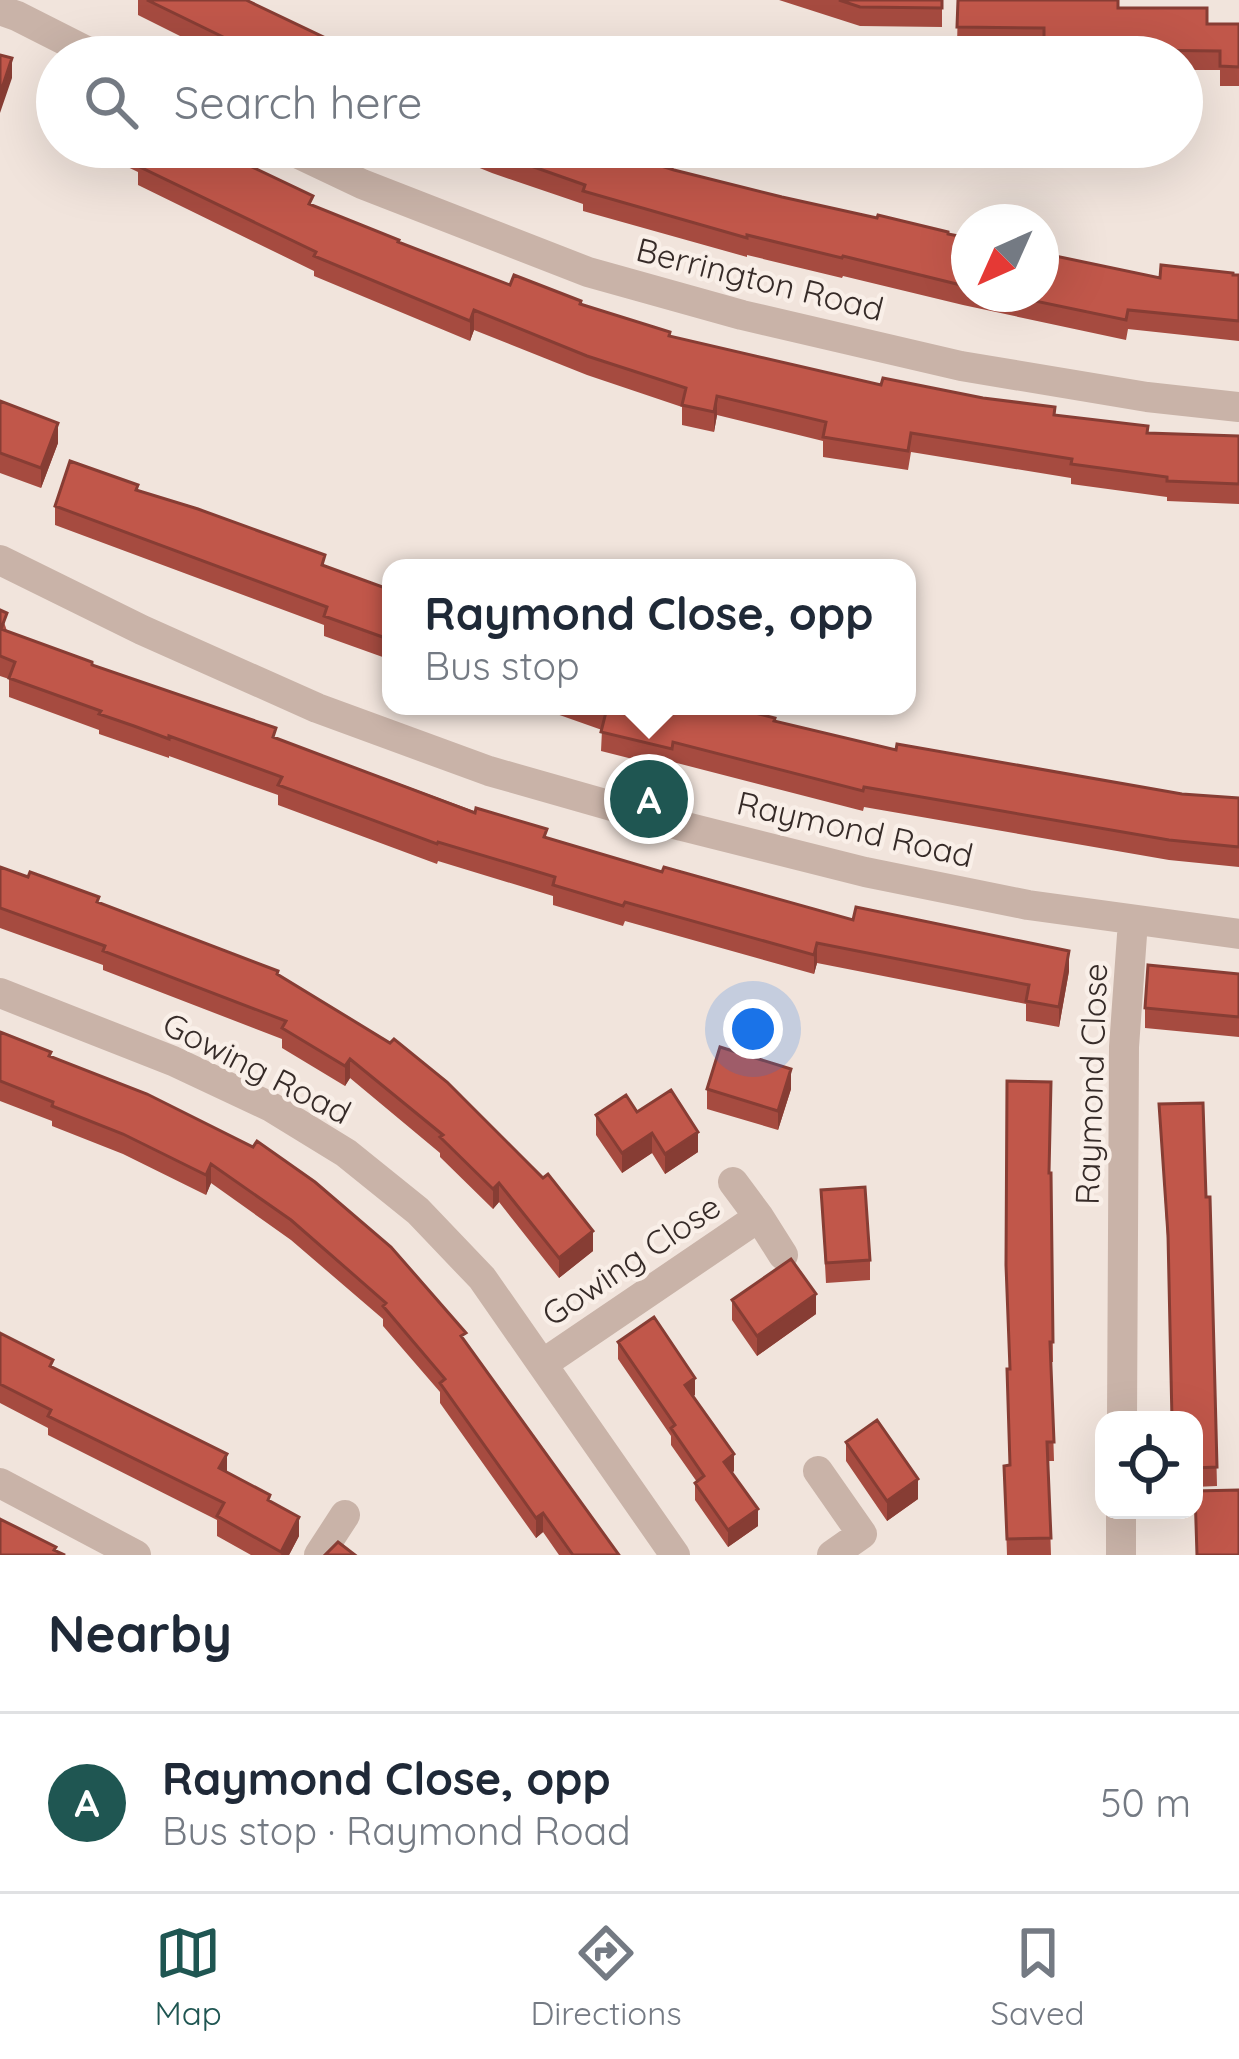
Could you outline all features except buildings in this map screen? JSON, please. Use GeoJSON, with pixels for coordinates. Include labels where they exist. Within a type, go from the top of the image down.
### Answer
{"type":"FeatureCollection","features":[{"type":"Feature","properties":{"kind":"street"},"geometry":{"type":"LineString","coordinates":[[0,10],[57,36]]}},
{"type":"Feature","properties":{"kind":"street","name":"Berrington Road"},"geometry":{"type":"LineString","coordinates":[[328,168],[588,272],[742,315],[961,366],[1147,397],[1239,406]]}},
{"type":"Feature","properties":{"kind":"street","name":"Raymond Road"},"geometry":{"type":"LineString","coordinates":[[0,560],[317,708],[489,771],[865,872],[1028,905],[1239,934]]}},
{"type":"Feature","properties":{"kind":"street","name":"Raymond Close"},"geometry":{"type":"LineString","coordinates":[[1122,1411],[1122,1372],[1141,1352],[1143,1266],[1122,1249],[1124,1047],[1133,921]]}},
{"type":"Feature","properties":{"kind":"street","name":"Gowing Road"},"geometry":{"type":"LineString","coordinates":[[0,993],[173,1061],[271,1107],[346,1153],[418,1211],[482,1278],[675,1555]]}},
{"type":"Feature","properties":{"kind":"street","name":"Gowing Close"},"geometry":{"type":"LineString","coordinates":[[733,1182],[783,1255]]}},
{"type":"Feature","properties":{"kind":"street","name":"Gowing Close"},"geometry":{"type":"LineString","coordinates":[[544,1363],[759,1217]]}},
{"type":"Feature","properties":{"kind":"street"},"geometry":{"type":"LineString","coordinates":[[818,1471],[869,1544],[832,1555]]}},
{"type":"Feature","properties":{"kind":"street"},"geometry":{"type":"LineString","coordinates":[[0,1483],[136,1555]]}},
{"type":"Feature","properties":{"kind":"street"},"geometry":{"type":"LineString","coordinates":[[319,1555],[345,1515]]}},
{"type":"Feature","properties":{"kind":"street"},"geometry":{"type":"LineString","coordinates":[[1121,1519],[1121,1555]]}},
{"type":"Feature","properties":{"kind":"place","name":"Raymond Close, opp"},"geometry":{"type":"Point","coordinates":[649,799]}}]}
